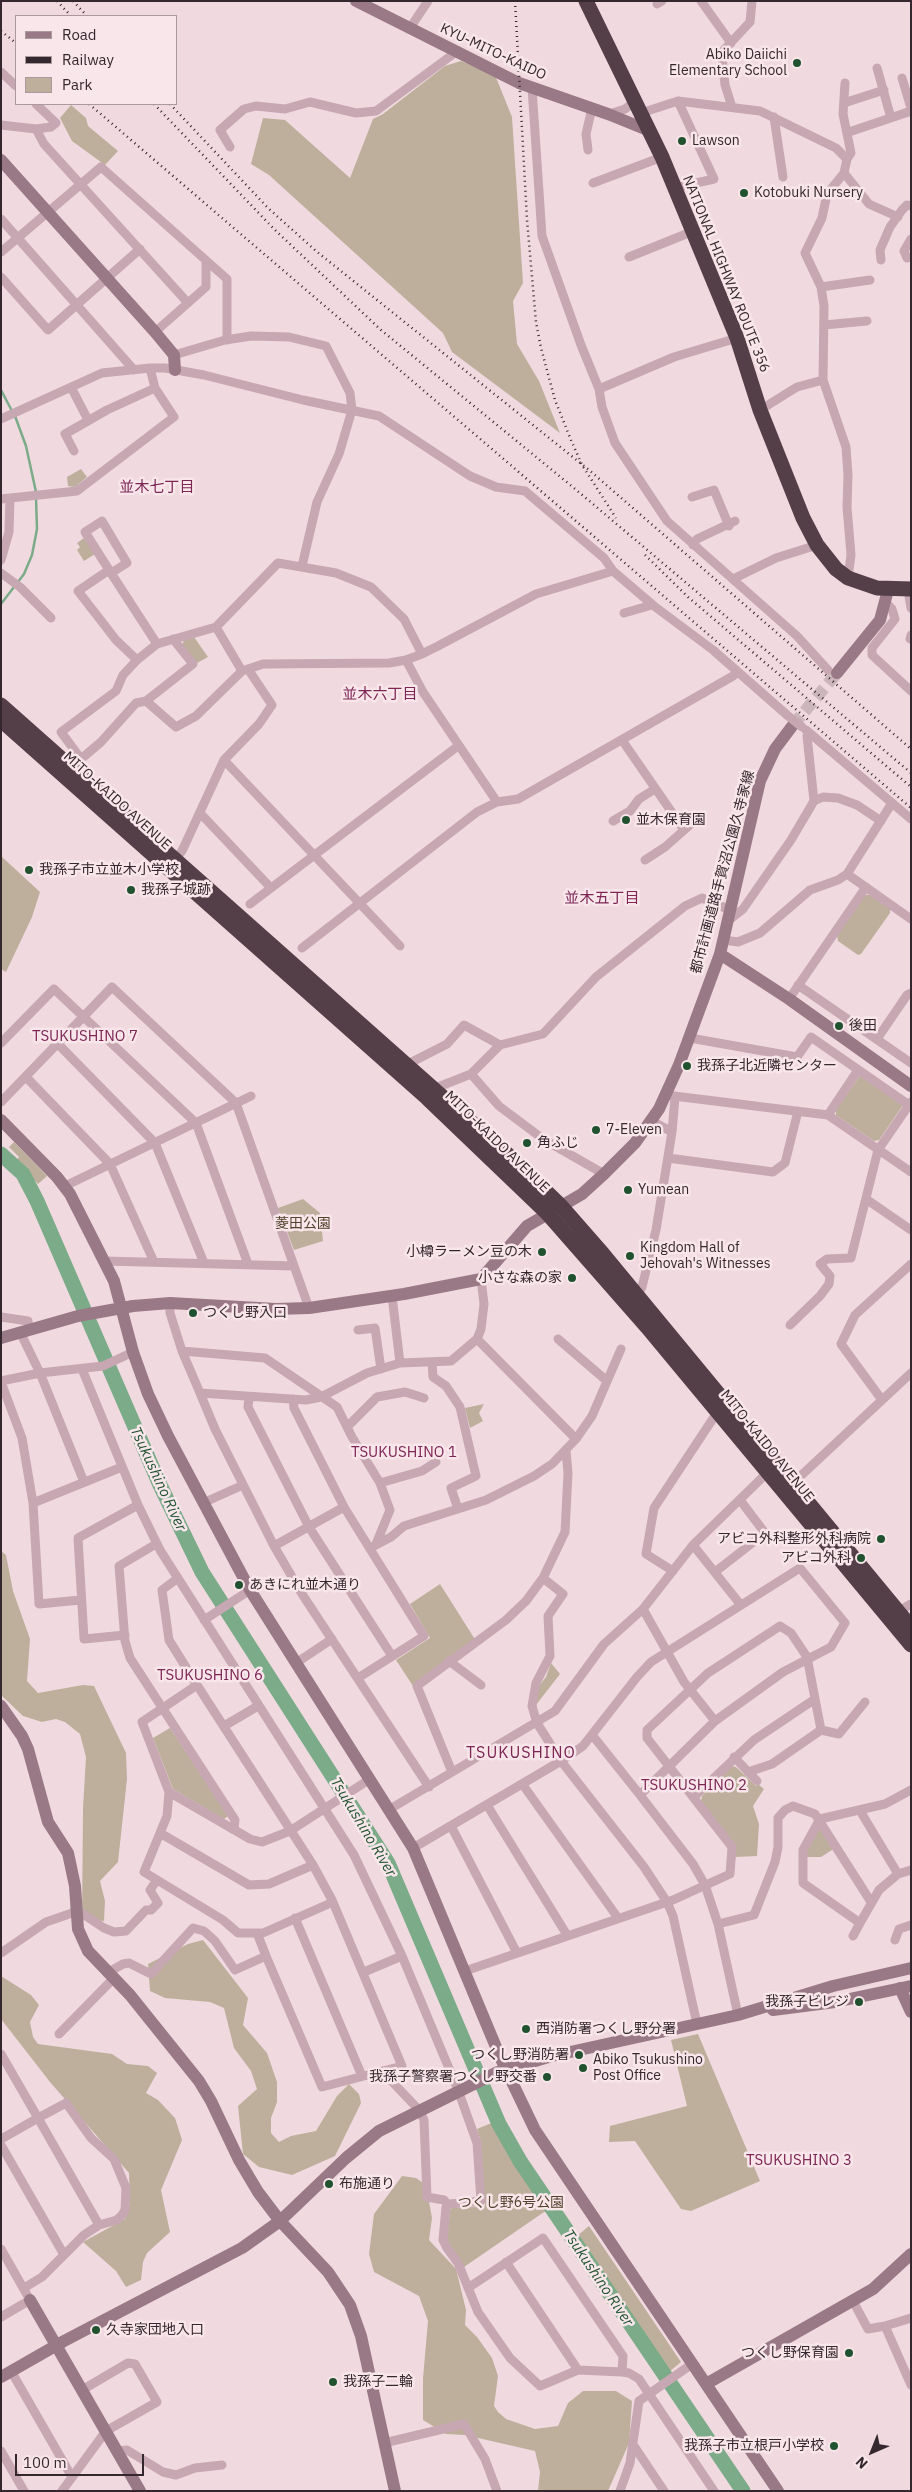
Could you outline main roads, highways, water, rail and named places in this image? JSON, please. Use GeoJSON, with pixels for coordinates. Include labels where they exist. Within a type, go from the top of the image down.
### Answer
{"type":"FeatureCollection","features":[{"type":"Feature","properties":{"kind":"highway","name":"NATIONAL HIGHWAY ROUTE 356"},"geometry":{"type":"LineString","coordinates":[[586,1],[662,158],[691,232],[737,338],[760,410],[803,518],[817,545],[836,569],[848,578],[887,597],[909,590]]}},
{"type":"Feature","properties":{"kind":"highway","name":"MITO-KAIDO AVENUE"},"geometry":{"type":"LineString","coordinates":[[1,705],[76,763],[172,864],[427,1098],[554,1210],[574,1242],[718,1411],[767,1473],[911,1645]]}},
{"type":"Feature","properties":{"kind":"highway","name":"MITO-KAIDO AVENUE"},"geometry":{"type":"LineString","coordinates":[[1,720],[172,864],[506,1153],[554,1210],[637,1296],[911,1627]]}},
{"type":"Feature","properties":{"kind":"waterway"},"geometry":{"type":"LineString","coordinates":[[1,390],[12,411]]}},
{"type":"Feature","properties":{"kind":"waterway"},"geometry":{"type":"LineString","coordinates":[[15,416],[26,446],[36,492]]}},
{"type":"Feature","properties":{"kind":"waterway"},"geometry":{"type":"LineString","coordinates":[[1,604],[24,574],[32,555],[37,529],[36,498]]}},
{"type":"Feature","properties":{"kind":"waterway","name":"Tsukushino River"},"geometry":{"type":"LineString","coordinates":[[1,1154],[23,1174],[37,1201],[160,1485],[202,1572],[388,1863],[499,2124],[520,2161],[743,2491]]}},
{"type":"Feature","properties":{"kind":"tunnel"},"geometry":{"type":"LineString","coordinates":[[793,725],[837,673]]}},
{"type":"Feature","properties":{"kind":"railway"},"geometry":{"type":"LineString","coordinates":[[57,1],[70,15]]}},
{"type":"Feature","properties":{"kind":"railway"},"geometry":{"type":"LineString","coordinates":[[73,1],[86,15]]}},
{"type":"Feature","properties":{"kind":"railway"},"geometry":{"type":"LineString","coordinates":[[515,1],[527,220],[536,322],[541,348],[555,400],[582,465],[616,518]]}},
{"type":"Feature","properties":{"kind":"railway"},"geometry":{"type":"LineString","coordinates":[[1,31],[15,42]]}},
{"type":"Feature","properties":{"kind":"railway"},"geometry":{"type":"LineString","coordinates":[[90,105],[911,808]]}},
{"type":"Feature","properties":{"kind":"railway"},"geometry":{"type":"LineString","coordinates":[[155,105],[275,230],[381,330],[574,488],[911,773]]}},
{"type":"Feature","properties":{"kind":"railway"},"geometry":{"type":"LineString","coordinates":[[171,105],[268,208],[316,251],[589,470],[911,749]]}},
{"type":"Feature","properties":{"kind":"railway"},"geometry":{"type":"LineString","coordinates":[[645,555],[688,597],[911,787]]}},
{"type":"Feature","properties":{"kind":"place","name":"Abiko Daiichi Elementary School"},"geometry":{"type":"Point","coordinates":[797,63]}},
{"type":"Feature","properties":{"kind":"place","name":"Lawson"},"geometry":{"type":"Point","coordinates":[682,141]}},
{"type":"Feature","properties":{"kind":"place","name":"Kotobuki Nursery"},"geometry":{"type":"Point","coordinates":[744,193]}},
{"type":"Feature","properties":{"kind":"place","name":"並木保育園"},"geometry":{"type":"Point","coordinates":[626,820]}},
{"type":"Feature","properties":{"kind":"place","name":"我孫子市立並木小学校"},"geometry":{"type":"Point","coordinates":[29,870]}},
{"type":"Feature","properties":{"kind":"place","name":"我孫子城跡"},"geometry":{"type":"Point","coordinates":[131,890]}},
{"type":"Feature","properties":{"kind":"place","name":"後田"},"geometry":{"type":"Point","coordinates":[839,1026]}},
{"type":"Feature","properties":{"kind":"place","name":"我孫子北近隣センター"},"geometry":{"type":"Point","coordinates":[687,1066]}},
{"type":"Feature","properties":{"kind":"place","name":"7-Eleven"},"geometry":{"type":"Point","coordinates":[596,1130]}},
{"type":"Feature","properties":{"kind":"place","name":"角ふじ"},"geometry":{"type":"Point","coordinates":[527,1143]}},
{"type":"Feature","properties":{"kind":"place","name":"Yumean"},"geometry":{"type":"Point","coordinates":[628,1190]}},
{"type":"Feature","properties":{"kind":"place","name":"小樽ラーメン豆の木"},"geometry":{"type":"Point","coordinates":[542,1252]}},
{"type":"Feature","properties":{"kind":"place","name":"Kingdom Hall of Jehovah's Witnesses"},"geometry":{"type":"Point","coordinates":[630,1256]}},
{"type":"Feature","properties":{"kind":"place","name":"小さな森の家"},"geometry":{"type":"Point","coordinates":[572,1278]}},
{"type":"Feature","properties":{"kind":"place","name":"つくし野入口"},"geometry":{"type":"Point","coordinates":[193,1313]}},
{"type":"Feature","properties":{"kind":"place","name":"アビコ外科整形外科病院"},"geometry":{"type":"Point","coordinates":[881,1539]}},
{"type":"Feature","properties":{"kind":"place","name":"アビコ外科"},"geometry":{"type":"Point","coordinates":[861,1558]}},
{"type":"Feature","properties":{"kind":"place","name":"あきにれ並木通り"},"geometry":{"type":"Point","coordinates":[239,1585]}},
{"type":"Feature","properties":{"kind":"place","name":"我孫子ビレジ"},"geometry":{"type":"Point","coordinates":[859,2002]}},
{"type":"Feature","properties":{"kind":"place","name":"西消防署つくし野分署"},"geometry":{"type":"Point","coordinates":[526,2029]}},
{"type":"Feature","properties":{"kind":"place","name":"つくし野消防署"},"geometry":{"type":"Point","coordinates":[579,2055]}},
{"type":"Feature","properties":{"kind":"place","name":"Abiko Tsukushino Post Office"},"geometry":{"type":"Point","coordinates":[583,2068]}},
{"type":"Feature","properties":{"kind":"place","name":"我孫子警察署つくし野交番"},"geometry":{"type":"Point","coordinates":[547,2077]}},
{"type":"Feature","properties":{"kind":"place","name":"布施通り"},"geometry":{"type":"Point","coordinates":[329,2184]}},
{"type":"Feature","properties":{"kind":"place","name":"久寺家団地入口"},"geometry":{"type":"Point","coordinates":[96,2330]}},
{"type":"Feature","properties":{"kind":"place","name":"つくし野保育園"},"geometry":{"type":"Point","coordinates":[849,2353]}},
{"type":"Feature","properties":{"kind":"place","name":"我孫子二輪"},"geometry":{"type":"Point","coordinates":[333,2382]}},
{"type":"Feature","properties":{"kind":"place","name":"我孫子市立根戸小学校"},"geometry":{"type":"Point","coordinates":[834,2446]}},
{"type":"Feature","properties":{"kind":"district","name":"並木七丁目"},"geometry":{"type":"Point","coordinates":[157,488]}},
{"type":"Feature","properties":{"kind":"district","name":"並木六丁目"},"geometry":{"type":"Point","coordinates":[380,695]}},
{"type":"Feature","properties":{"kind":"district","name":"並木五丁目"},"geometry":{"type":"Point","coordinates":[602,899]}},
{"type":"Feature","properties":{"kind":"district","name":"TSUKUSHINO 7"},"geometry":{"type":"Point","coordinates":[85,1037]}},
{"type":"Feature","properties":{"kind":"district","name":"TSUKUSHINO 1"},"geometry":{"type":"Point","coordinates":[404,1453]}},
{"type":"Feature","properties":{"kind":"district","name":"TSUKUSHINO 6"},"geometry":{"type":"Point","coordinates":[210,1676]}},
{"type":"Feature","properties":{"kind":"district","name":"TSUKUSHINO"},"geometry":{"type":"Point","coordinates":[521,1753]}},
{"type":"Feature","properties":{"kind":"district","name":"TSUKUSHINO 2"},"geometry":{"type":"Point","coordinates":[694,1786]}},
{"type":"Feature","properties":{"kind":"district","name":"TSUKUSHINO 3"},"geometry":{"type":"Point","coordinates":[799,2161]}},
{"type":"Feature","properties":{"kind":"park label","name":"菱田公園"},"geometry":{"type":"Point","coordinates":[303,1224]}},
{"type":"Feature","properties":{"kind":"park label","name":"つくし野6号公園"},"geometry":{"type":"Point","coordinates":[511,2203]}}]}
